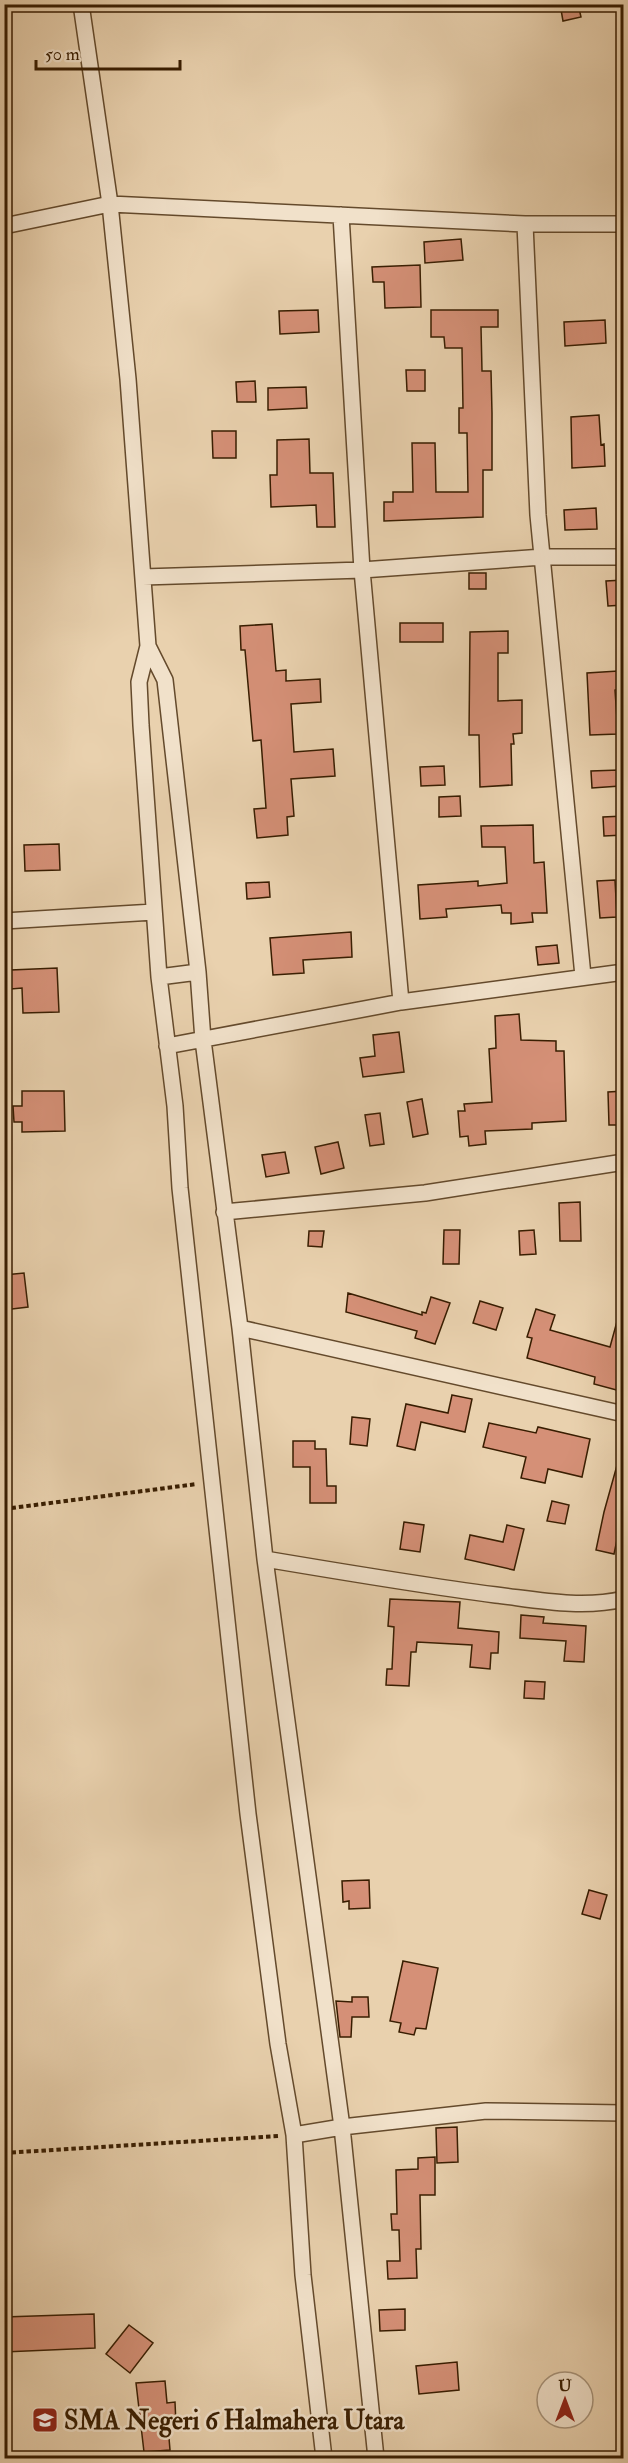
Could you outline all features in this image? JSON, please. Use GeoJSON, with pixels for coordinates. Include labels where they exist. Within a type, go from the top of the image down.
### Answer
{"type":"FeatureCollection","features":[{"type":"Feature","properties":{"kind":"street"},"geometry":{"type":"LineString","coordinates":[[81,4],[110,204],[128,379],[148,645],[139,682],[159,977],[175,1106],[180,1188],[248,1814],[278,2044],[294,2135],[303,2275],[324,2458]]}},
{"type":"Feature","properties":{"kind":"street"},"geometry":{"type":"LineString","coordinates":[[4,226],[110,204],[525,224],[624,224]]}},
{"type":"Feature","properties":{"kind":"street"},"geometry":{"type":"LineString","coordinates":[[341,214],[362,570],[401,1002]]}},
{"type":"Feature","properties":{"kind":"street"},"geometry":{"type":"LineString","coordinates":[[525,224],[538,514],[583,976]]}},
{"type":"Feature","properties":{"kind":"street"},"geometry":{"type":"LineString","coordinates":[[143,577],[362,570],[543,557],[624,557]]}},
{"type":"Feature","properties":{"kind":"street"},"geometry":{"type":"LineString","coordinates":[[148,645],[165,680],[198,972],[203,1040],[240,1328],[265,1559],[342,2127],[375,2458]]}},
{"type":"Feature","properties":{"kind":"street"},"geometry":{"type":"LineString","coordinates":[[4,921],[154,912]]}},
{"type":"Feature","properties":{"kind":"street"},"geometry":{"type":"LineString","coordinates":[[159,977],[198,972]]}},
{"type":"Feature","properties":{"kind":"street"},"geometry":{"type":"LineString","coordinates":[[166,1046],[401,1002],[624,972]]}},
{"type":"Feature","properties":{"kind":"street"},"geometry":{"type":"LineString","coordinates":[[224,1212],[425,1193],[624,1162]]}},
{"type":"Feature","properties":{"kind":"street"},"geometry":{"type":"LineString","coordinates":[[240,1328],[624,1414]]}},
{"type":"Feature","properties":{"kind":"street"},"geometry":{"type":"LineString","coordinates":[[265,1559],[455,1590],[567,1604],[605,1604],[624,1599]]}},
{"type":"Feature","properties":{"kind":"street"},"geometry":{"type":"LineString","coordinates":[[294,2135],[342,2127],[486,2111],[624,2113]]}},
{"type":"Feature","properties":{"kind":"path"},"geometry":{"type":"LineString","coordinates":[[4,1509],[213,1482]]}},
{"type":"Feature","properties":{"kind":"path"},"geometry":{"type":"LineString","coordinates":[[4,2153],[294,2135]]}},
{"type":"Feature","properties":{"kind":"building"},"geometry":{"type":"Polygon","coordinates":[[[560,4],[578,4],[581,17],[563,21],[560,4]]]}},
{"type":"Feature","properties":{"kind":"building"},"geometry":{"type":"Polygon","coordinates":[[[461,239],[463,260],[425,263],[424,242],[461,239]]]}},
{"type":"Feature","properties":{"kind":"building"},"geometry":{"type":"Polygon","coordinates":[[[420,265],[421,307],[385,308],[384,282],[373,282],[372,267],[420,265]]]}},
{"type":"Feature","properties":{"kind":"building"},"geometry":{"type":"Polygon","coordinates":[[[318,310],[319,332],[280,334],[279,311],[318,310]]]}},
{"type":"Feature","properties":{"kind":"building"},"geometry":{"type":"Polygon","coordinates":[[[431,310],[498,310],[498,327],[481,327],[482,371],[491,371],[492,413],[492,470],[483,470],[483,517],[384,521],[384,502],[393,502],[393,492],[413,492],[412,443],[435,443],[436,492],[468,492],[467,433],[459,433],[459,408],[463,408],[462,348],[445,348],[444,337],[431,337],[431,310]]]}},
{"type":"Feature","properties":{"kind":"building"},"geometry":{"type":"Polygon","coordinates":[[[605,320],[606,343],[565,346],[564,322],[605,320]]]}},
{"type":"Feature","properties":{"kind":"building"},"geometry":{"type":"Polygon","coordinates":[[[406,370],[425,370],[425,391],[407,391],[406,370]]]}},
{"type":"Feature","properties":{"kind":"building"},"geometry":{"type":"Polygon","coordinates":[[[255,381],[256,402],[237,402],[236,382],[255,381]]]}},
{"type":"Feature","properties":{"kind":"building"},"geometry":{"type":"Polygon","coordinates":[[[306,387],[307,408],[268,410],[268,388],[306,387]]]}},
{"type":"Feature","properties":{"kind":"building"},"geometry":{"type":"Polygon","coordinates":[[[599,415],[605,466],[572,468],[571,417],[599,415]]]}},
{"type":"Feature","properties":{"kind":"building"},"geometry":{"type":"Polygon","coordinates":[[[212,431],[236,431],[236,458],[213,458],[212,431]]]}},
{"type":"Feature","properties":{"kind":"building"},"geometry":{"type":"Polygon","coordinates":[[[309,439],[310,473],[333,473],[335,527],[317,527],[316,505],[271,507],[270,475],[277,475],[277,440],[309,439]]]}},
{"type":"Feature","properties":{"kind":"building"},"geometry":{"type":"Polygon","coordinates":[[[596,508],[597,529],[565,530],[564,510],[596,508]]]}},
{"type":"Feature","properties":{"kind":"building"},"geometry":{"type":"Polygon","coordinates":[[[469,573],[486,573],[486,589],[469,589],[469,573]]]}},
{"type":"Feature","properties":{"kind":"building"},"geometry":{"type":"Polygon","coordinates":[[[624,580],[624,605],[608,606],[606,581],[624,580]]]}},
{"type":"Feature","properties":{"kind":"building"},"geometry":{"type":"Polygon","coordinates":[[[400,623],[443,623],[443,642],[400,642],[400,623]]]}},
{"type":"Feature","properties":{"kind":"building"},"geometry":{"type":"Polygon","coordinates":[[[272,624],[276,671],[286,670],[286,681],[320,679],[321,702],[291,704],[294,752],[333,749],[335,776],[291,779],[294,816],[287,817],[288,835],[257,838],[254,809],[266,808],[261,740],[253,741],[245,650],[241,650],[240,626],[272,624]]]}},
{"type":"Feature","properties":{"kind":"building"},"geometry":{"type":"Polygon","coordinates":[[[508,631],[508,653],[498,653],[498,701],[522,700],[522,733],[513,734],[514,744],[511,744],[512,785],[480,787],[479,735],[469,735],[470,632],[508,631]]]}},
{"type":"Feature","properties":{"kind":"building"},"geometry":{"type":"Polygon","coordinates":[[[618,671],[620,689],[615,690],[618,734],[590,735],[587,673],[618,671]]]}},
{"type":"Feature","properties":{"kind":"building"},"geometry":{"type":"Polygon","coordinates":[[[444,766],[445,785],[421,786],[420,767],[444,766]]]}},
{"type":"Feature","properties":{"kind":"building"},"geometry":{"type":"Polygon","coordinates":[[[619,770],[620,786],[592,788],[591,771],[619,770]]]}},
{"type":"Feature","properties":{"kind":"building"},"geometry":{"type":"Polygon","coordinates":[[[460,796],[461,816],[439,817],[439,797],[460,796]]]}},
{"type":"Feature","properties":{"kind":"building"},"geometry":{"type":"Polygon","coordinates":[[[624,816],[624,835],[604,836],[603,817],[624,816]]]}},
{"type":"Feature","properties":{"kind":"building"},"geometry":{"type":"Polygon","coordinates":[[[533,825],[534,863],[544,862],[547,913],[532,913],[533,922],[511,924],[511,913],[502,913],[501,905],[446,909],[447,917],[420,919],[418,885],[478,881],[478,886],[507,883],[505,847],[482,847],[481,826],[533,825]]]}},
{"type":"Feature","properties":{"kind":"building"},"geometry":{"type":"Polygon","coordinates":[[[59,844],[60,870],[25,871],[24,845],[59,844]]]}},
{"type":"Feature","properties":{"kind":"building"},"geometry":{"type":"Polygon","coordinates":[[[615,880],[617,917],[600,918],[597,881],[615,880]]]}},
{"type":"Feature","properties":{"kind":"building"},"geometry":{"type":"Polygon","coordinates":[[[269,882],[270,897],[247,899],[246,883],[269,882]]]}},
{"type":"Feature","properties":{"kind":"building"},"geometry":{"type":"Polygon","coordinates":[[[351,932],[352,957],[303,960],[304,973],[273,975],[270,938],[351,932]]]}},
{"type":"Feature","properties":{"kind":"building"},"geometry":{"type":"Polygon","coordinates":[[[557,945],[559,963],[538,965],[536,947],[557,945]]]}},
{"type":"Feature","properties":{"kind":"building"},"geometry":{"type":"Polygon","coordinates":[[[57,968],[59,1012],[23,1013],[22,988],[11,989],[11,970],[57,968]]]}},
{"type":"Feature","properties":{"kind":"building"},"geometry":{"type":"Polygon","coordinates":[[[519,1014],[521,1040],[556,1041],[556,1051],[564,1051],[566,1121],[532,1123],[532,1129],[485,1131],[486,1144],[469,1146],[468,1136],[460,1137],[458,1111],[465,1111],[464,1104],[492,1102],[489,1049],[496,1048],[495,1016],[519,1014]]]}},
{"type":"Feature","properties":{"kind":"building"},"geometry":{"type":"Polygon","coordinates":[[[399,1032],[404,1072],[363,1077],[360,1058],[375,1056],[373,1035],[399,1032]]]}},
{"type":"Feature","properties":{"kind":"building"},"geometry":{"type":"Polygon","coordinates":[[[22,1091],[64,1091],[65,1131],[22,1132],[22,1122],[14,1122],[13,1106],[22,1106],[22,1091]]]}},
{"type":"Feature","properties":{"kind":"building"},"geometry":{"type":"Polygon","coordinates":[[[624,1091],[624,1125],[609,1125],[608,1092],[624,1091]]]}},
{"type":"Feature","properties":{"kind":"building"},"geometry":{"type":"Polygon","coordinates":[[[422,1099],[428,1134],[413,1137],[407,1102],[422,1099]]]}},
{"type":"Feature","properties":{"kind":"building"},"geometry":{"type":"Polygon","coordinates":[[[380,1113],[384,1144],[370,1146],[365,1115],[380,1113]]]}},
{"type":"Feature","properties":{"kind":"building"},"geometry":{"type":"Polygon","coordinates":[[[338,1142],[344,1168],[321,1174],[315,1147],[338,1142]]]}},
{"type":"Feature","properties":{"kind":"building"},"geometry":{"type":"Polygon","coordinates":[[[285,1152],[289,1173],[266,1177],[262,1155],[285,1152]]]}},
{"type":"Feature","properties":{"kind":"building"},"geometry":{"type":"Polygon","coordinates":[[[580,1202],[581,1241],[560,1241],[559,1203],[580,1202]]]}},
{"type":"Feature","properties":{"kind":"building"},"geometry":{"type":"Polygon","coordinates":[[[444,1230],[460,1230],[459,1264],[443,1264],[444,1230]]]}},
{"type":"Feature","properties":{"kind":"building"},"geometry":{"type":"Polygon","coordinates":[[[534,1230],[536,1254],[520,1255],[519,1231],[534,1230]]]}},
{"type":"Feature","properties":{"kind":"building"},"geometry":{"type":"Polygon","coordinates":[[[309,1231],[324,1231],[322,1247],[308,1246],[309,1231]]]}},
{"type":"Feature","properties":{"kind":"building"},"geometry":{"type":"Polygon","coordinates":[[[24,1273],[28,1307],[4,1310],[4,1275],[24,1273]]]}},
{"type":"Feature","properties":{"kind":"building"},"geometry":{"type":"Polygon","coordinates":[[[348,1293],[422,1315],[422,1312],[426,1313],[431,1297],[450,1303],[435,1344],[415,1338],[417,1331],[346,1312],[348,1293]]]}},
{"type":"Feature","properties":{"kind":"building"},"geometry":{"type":"Polygon","coordinates":[[[480,1301],[503,1308],[496,1330],[473,1323],[480,1301]]]}},
{"type":"Feature","properties":{"kind":"building"},"geometry":{"type":"Polygon","coordinates":[[[536,1309],[555,1315],[550,1330],[610,1347],[619,1314],[624,1315],[624,1392],[594,1384],[595,1377],[527,1358],[532,1338],[527,1337],[536,1309]]]}},
{"type":"Feature","properties":{"kind":"building"},"geometry":{"type":"Polygon","coordinates":[[[452,1395],[472,1399],[465,1432],[421,1422],[415,1450],[397,1446],[406,1404],[448,1413],[452,1395]]]}},
{"type":"Feature","properties":{"kind":"building"},"geometry":{"type":"Polygon","coordinates":[[[352,1417],[370,1419],[367,1446],[350,1444],[352,1417]]]}},
{"type":"Feature","properties":{"kind":"building"},"geometry":{"type":"Polygon","coordinates":[[[489,1423],[536,1433],[538,1427],[590,1439],[582,1477],[548,1469],[545,1483],[521,1478],[526,1457],[483,1447],[489,1423]]]}},
{"type":"Feature","properties":{"kind":"building"},"geometry":{"type":"Polygon","coordinates":[[[293,1441],[315,1441],[315,1449],[326,1449],[327,1486],[336,1486],[336,1503],[310,1503],[310,1467],[293,1467],[293,1441]]]}},
{"type":"Feature","properties":{"kind":"building"},"geometry":{"type":"Polygon","coordinates":[[[619,1458],[624,1459],[624,1507],[614,1554],[596,1550],[619,1458]]]}},
{"type":"Feature","properties":{"kind":"building"},"geometry":{"type":"Polygon","coordinates":[[[552,1501],[569,1505],[565,1524],[547,1521],[552,1501]]]}},
{"type":"Feature","properties":{"kind":"building"},"geometry":{"type":"Polygon","coordinates":[[[404,1522],[424,1525],[420,1552],[400,1549],[404,1522]]]}},
{"type":"Feature","properties":{"kind":"building"},"geometry":{"type":"Polygon","coordinates":[[[507,1525],[524,1529],[514,1570],[465,1559],[470,1535],[503,1542],[507,1525]]]}},
{"type":"Feature","properties":{"kind":"building"},"geometry":{"type":"Polygon","coordinates":[[[390,1599],[460,1602],[458,1628],[499,1632],[498,1653],[491,1653],[490,1669],[470,1667],[472,1645],[417,1642],[416,1652],[411,1652],[409,1686],[386,1685],[387,1669],[392,1669],[394,1627],[388,1626],[390,1599]]]}},
{"type":"Feature","properties":{"kind":"building"},"geometry":{"type":"Polygon","coordinates":[[[521,1615],[544,1617],[543,1623],[586,1626],[584,1662],[564,1661],[566,1641],[520,1638],[521,1615]]]}},
{"type":"Feature","properties":{"kind":"building"},"geometry":{"type":"Polygon","coordinates":[[[525,1681],[545,1682],[544,1699],[524,1698],[525,1681]]]}},
{"type":"Feature","properties":{"kind":"building"},"geometry":{"type":"Polygon","coordinates":[[[369,1880],[370,1908],[349,1909],[349,1901],[343,1902],[342,1881],[369,1880]]]}},
{"type":"Feature","properties":{"kind":"building"},"geometry":{"type":"Polygon","coordinates":[[[589,1890],[607,1895],[600,1919],[582,1914],[589,1890]]]}},
{"type":"Feature","properties":{"kind":"building"},"geometry":{"type":"Polygon","coordinates":[[[403,1961],[438,1968],[426,2029],[416,2028],[414,2035],[399,2032],[401,2023],[390,2021],[403,1961]]]}},
{"type":"Feature","properties":{"kind":"building"},"geometry":{"type":"Polygon","coordinates":[[[352,1997],[368,1997],[369,2017],[352,2017],[351,2037],[340,2037],[336,2001],[352,2002],[352,1997]]]}},
{"type":"Feature","properties":{"kind":"building"},"geometry":{"type":"Polygon","coordinates":[[[457,2127],[458,2162],[437,2163],[436,2128],[457,2127]]]}},
{"type":"Feature","properties":{"kind":"building"},"geometry":{"type":"Polygon","coordinates":[[[435,2157],[435,2195],[420,2195],[421,2249],[416,2249],[417,2278],[388,2279],[387,2261],[400,2261],[399,2230],[392,2230],[391,2214],[397,2214],[396,2170],[418,2169],[418,2158],[435,2157]]]}},
{"type":"Feature","properties":{"kind":"building"},"geometry":{"type":"Polygon","coordinates":[[[405,2309],[405,2330],[380,2331],[379,2310],[405,2309]]]}},
{"type":"Feature","properties":{"kind":"building"},"geometry":{"type":"Polygon","coordinates":[[[94,2314],[95,2348],[4,2352],[4,2317],[94,2314]]]}},
{"type":"Feature","properties":{"kind":"building"},"geometry":{"type":"Polygon","coordinates":[[[129,2325],[153,2343],[130,2373],[106,2354],[129,2325]]]}},
{"type":"Feature","properties":{"kind":"building"},"geometry":{"type":"Polygon","coordinates":[[[457,2362],[459,2390],[419,2394],[416,2366],[457,2362]]]}},
{"type":"Feature","properties":{"kind":"building"},"geometry":{"type":"Polygon","coordinates":[[[165,2381],[167,2403],[175,2402],[176,2425],[168,2426],[170,2450],[144,2452],[136,2383],[165,2381]]]}},
{"type":"Feature","properties":{"kind":"place","name":"SMA Negeri 6 Halmahera Utara"},"geometry":{"type":"Point","coordinates":[45,2420]}}]}
